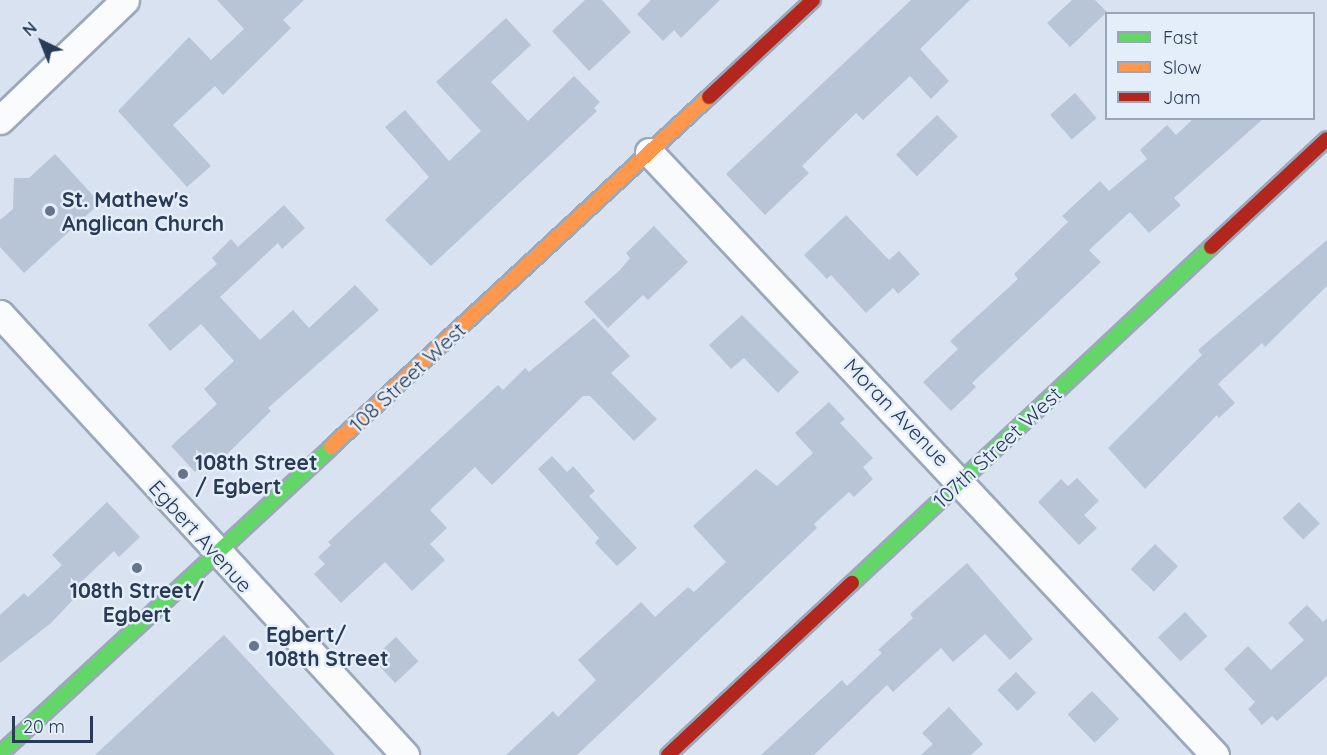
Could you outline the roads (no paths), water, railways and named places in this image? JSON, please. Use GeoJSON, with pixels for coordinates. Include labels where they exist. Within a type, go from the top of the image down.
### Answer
{"type":"FeatureCollection","features":[{"type":"Feature","properties":{"kind":"street"},"geometry":{"type":"LineString","coordinates":[[0,120],[125,0]]}},
{"type":"Feature","properties":{"kind":"street","name":"108 Street West"},"geometry":{"type":"LineString","coordinates":[[0,754],[813,0]]}},
{"type":"Feature","properties":{"kind":"street","name":"107th Street West"},"geometry":{"type":"LineString","coordinates":[[668,755],[1327,139]]}},
{"type":"Feature","properties":{"kind":"street","name":"Moran Avenue"},"geometry":{"type":"LineString","coordinates":[[649,152],[962,480],[1215,755]]}},
{"type":"Feature","properties":{"kind":"street","name":"Egbert Avenue"},"geometry":{"type":"LineString","coordinates":[[0,314],[217,555],[405,755]]}},
{"type":"Feature","properties":{"kind":"place","name":"St. Mathew's Anglican Church"},"geometry":{"type":"Point","coordinates":[50,211]}},
{"type":"Feature","properties":{"kind":"place","name":"108th Street / Egbert"},"geometry":{"type":"Point","coordinates":[183,474]}},
{"type":"Feature","properties":{"kind":"place","name":"108th Street/ Egbert"},"geometry":{"type":"Point","coordinates":[137,568]}},
{"type":"Feature","properties":{"kind":"place","name":"Egbert/ 108th Street"},"geometry":{"type":"Point","coordinates":[254,646]}}]}
